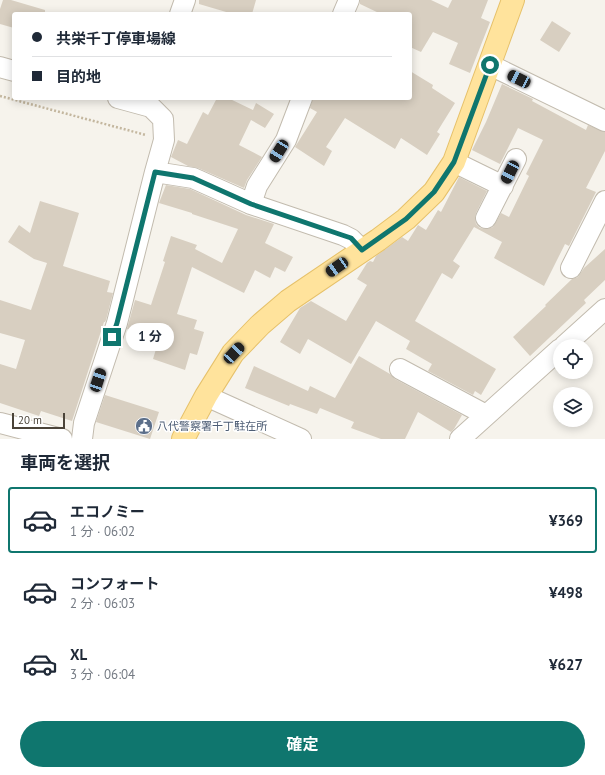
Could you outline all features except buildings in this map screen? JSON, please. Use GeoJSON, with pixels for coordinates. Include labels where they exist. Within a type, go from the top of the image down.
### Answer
{"type":"FeatureCollection","features":[{"type":"Feature","properties":{"kind":"main road"},"geometry":{"type":"LineString","coordinates":[[183,439],[206,396],[234,353],[260,325],[288,301],[406,219],[434,192],[454,162],[513,0]]}},
{"type":"Feature","properties":{"kind":"street"},"geometry":{"type":"LineString","coordinates":[[181,12],[185,0]]}},
{"type":"Feature","properties":{"kind":"street"},"geometry":{"type":"LineString","coordinates":[[344,12],[349,0]]}},
{"type":"Feature","properties":{"kind":"street"},"geometry":{"type":"LineString","coordinates":[[490,65],[605,121]]}},
{"type":"Feature","properties":{"kind":"street"},"geometry":{"type":"LineString","coordinates":[[0,67],[12,70]]}},
{"type":"Feature","properties":{"kind":"street"},"geometry":{"type":"LineString","coordinates":[[78,439],[82,439],[84,423],[117,323],[164,140],[163,119],[152,102],[135,100]]}},
{"type":"Feature","properties":{"kind":"street"},"geometry":{"type":"LineString","coordinates":[[251,204],[257,186],[286,140],[301,100]]}},
{"type":"Feature","properties":{"kind":"street"},"geometry":{"type":"LineString","coordinates":[[486,218],[516,159]]}},
{"type":"Feature","properties":{"kind":"street"},"geometry":{"type":"LineString","coordinates":[[454,162],[503,186]]}},
{"type":"Feature","properties":{"kind":"street"},"geometry":{"type":"LineString","coordinates":[[155,172],[193,178],[251,204],[351,238],[362,250]]}},
{"type":"Feature","properties":{"kind":"street"},"geometry":{"type":"LineString","coordinates":[[571,268],[605,201]]}},
{"type":"Feature","properties":{"kind":"street"},"geometry":{"type":"LineString","coordinates":[[572,339],[605,309]]}},
{"type":"Feature","properties":{"kind":"street"},"geometry":{"type":"LineString","coordinates":[[460,439],[553,355]]}},
{"type":"Feature","properties":{"kind":"street"},"geometry":{"type":"LineString","coordinates":[[400,369],[486,415]]}},
{"type":"Feature","properties":{"kind":"street"},"geometry":{"type":"LineString","coordinates":[[206,396],[301,439]]}},
{"type":"Feature","properties":{"kind":"street"},"geometry":{"type":"LineString","coordinates":[[0,423],[62,439]]}},
{"type":"Feature","properties":{"kind":"path"},"geometry":{"type":"LineString","coordinates":[[0,96],[12,99]]}},
{"type":"Feature","properties":{"kind":"path"},"geometry":{"type":"LineString","coordinates":[[15,100],[164,140]]}},
{"type":"Feature","properties":{"kind":"place","name":"八代警察署千丁駐在所"},"geometry":{"type":"Point","coordinates":[144,426]}},
{"type":"Feature","properties":{"kind":"route"},"geometry":{"type":"LineString","coordinates":[[112,337],[117,323],[155,172],[193,178],[251,204],[351,238],[362,250],[406,219],[434,192],[454,162],[490,65]]}}]}
